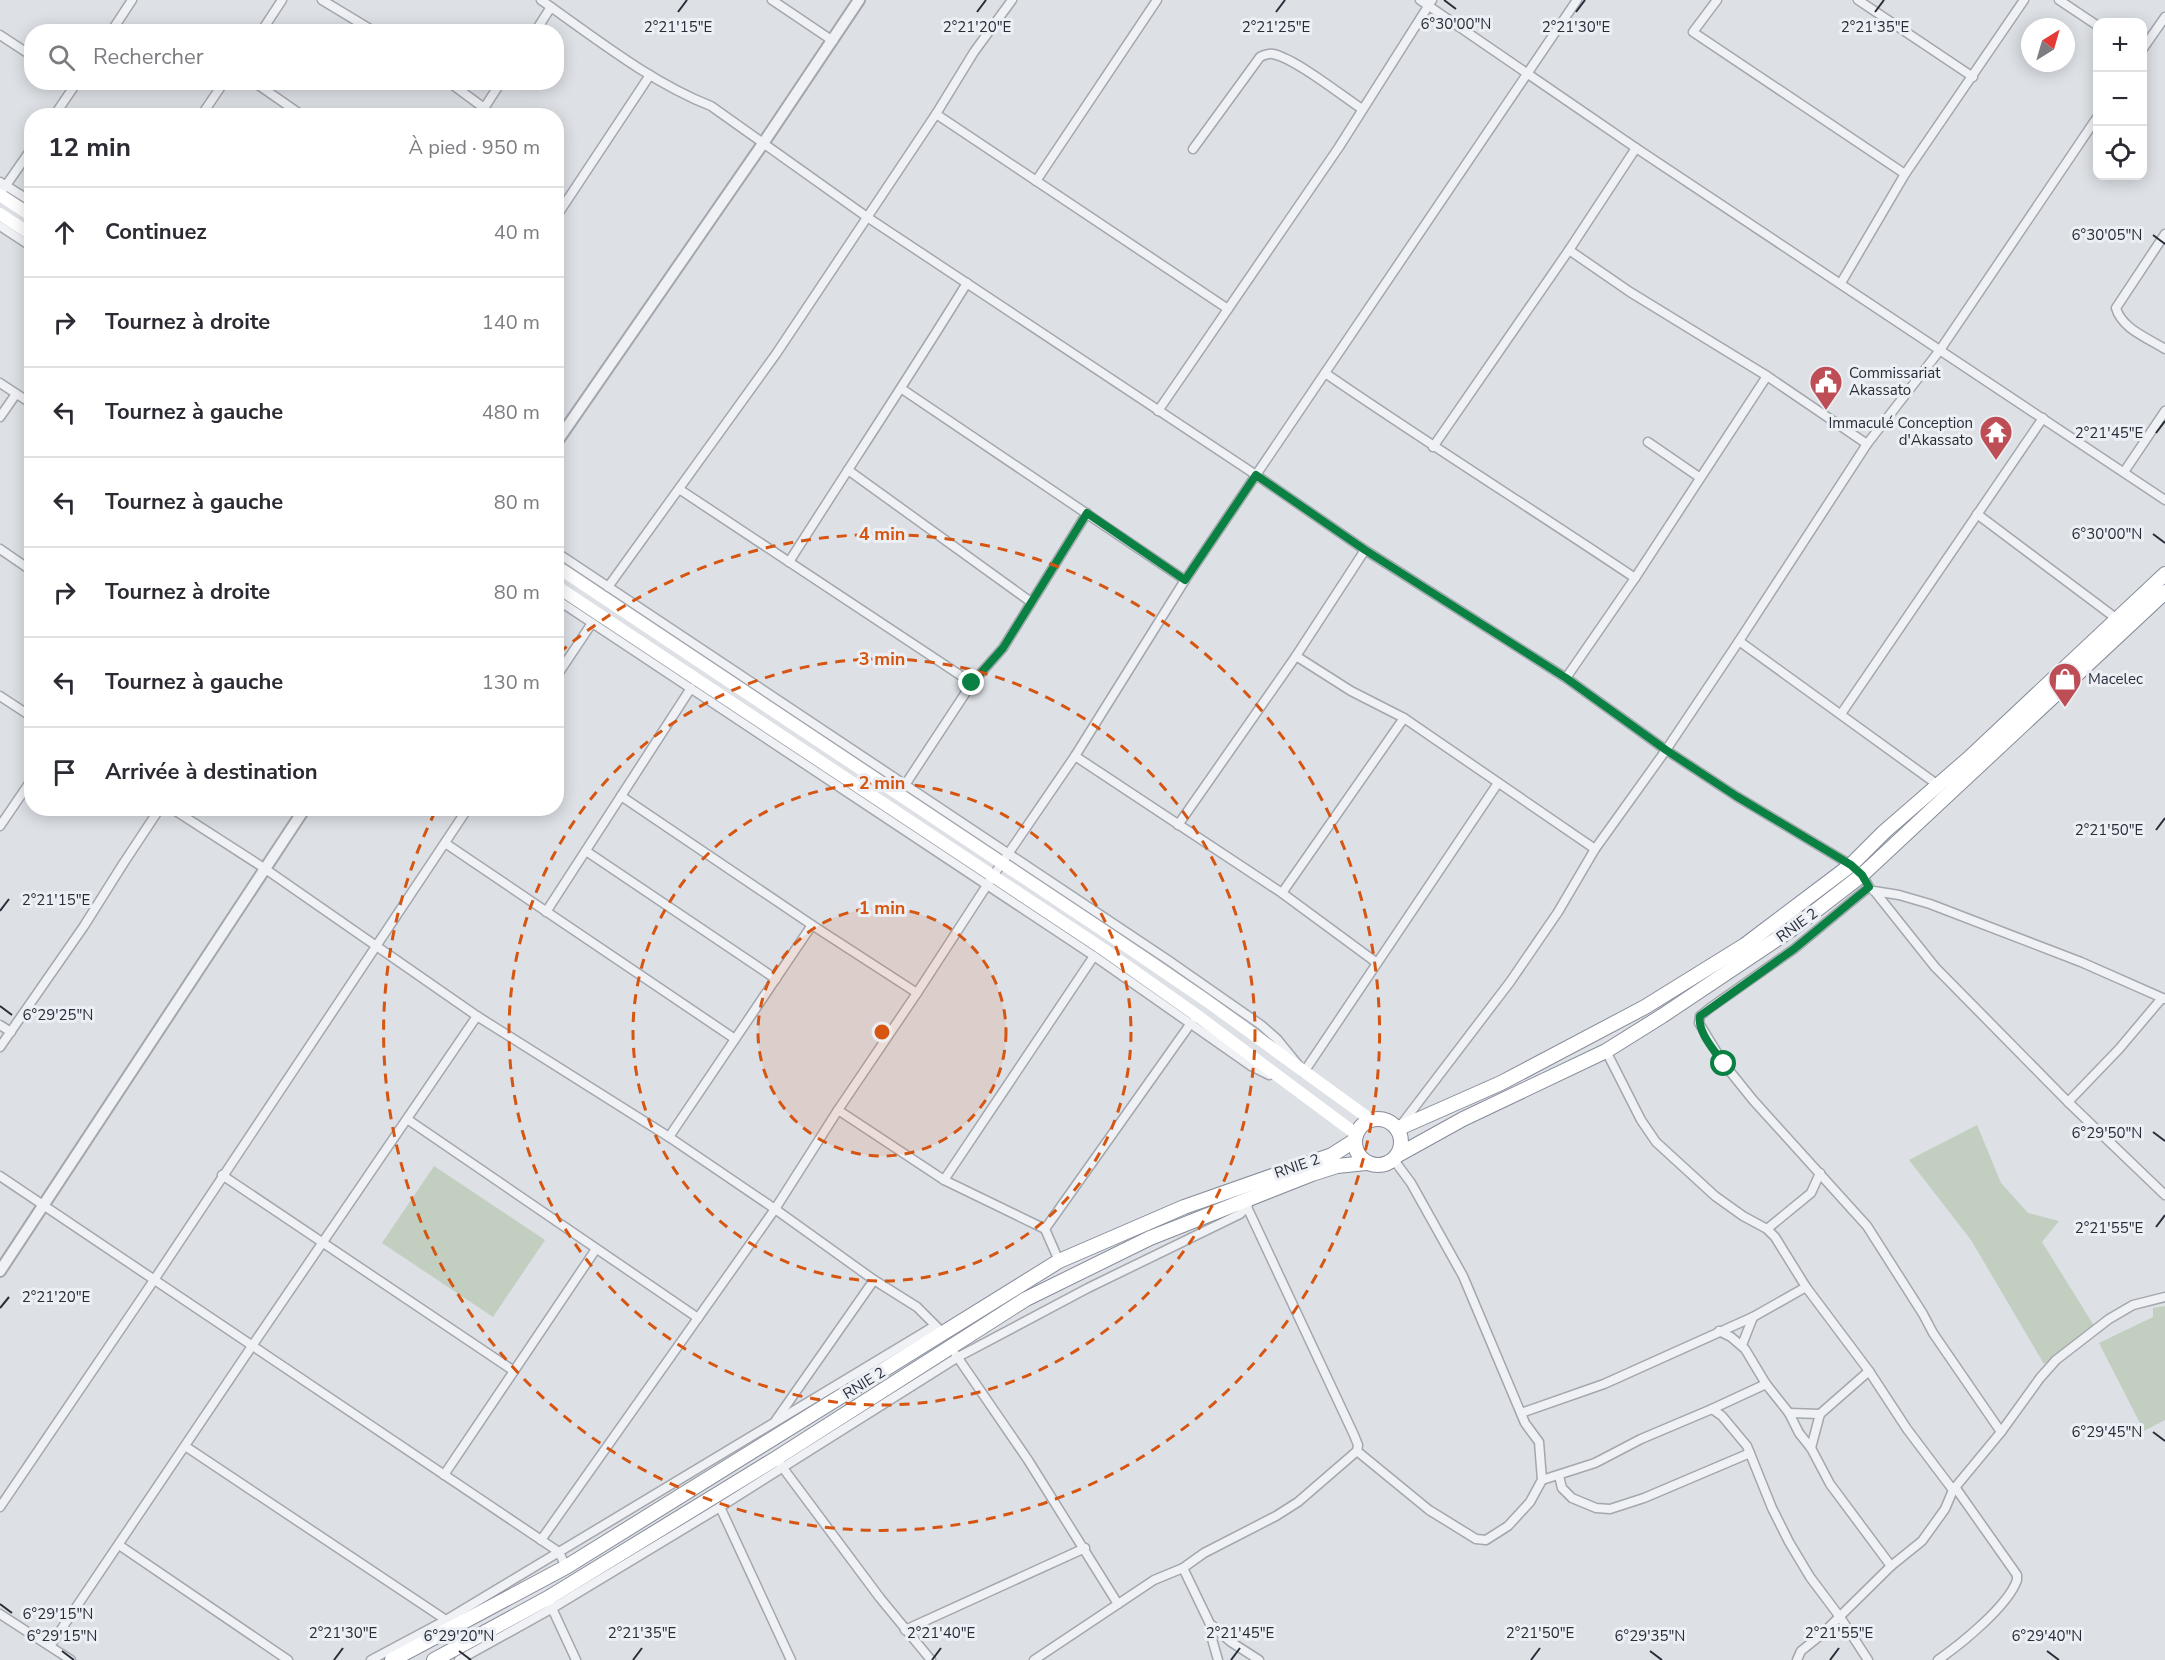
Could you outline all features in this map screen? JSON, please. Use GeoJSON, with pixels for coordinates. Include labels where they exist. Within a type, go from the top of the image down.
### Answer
{"type":"FeatureCollection","features":[{"type":"Feature","properties":{"kind":"highway","name":"RNIE 2"},"geometry":{"type":"LineString","coordinates":[[1397,1129],[1501,1083],[1645,1007],[1744,945],[1851,865],[2165,574]]}},
{"type":"Feature","properties":{"kind":"highway","name":"RNIE 2"},"geometry":{"type":"LineString","coordinates":[[434,1660],[549,1604],[954,1352],[1026,1299],[1073,1274],[1150,1238],[1248,1203],[1336,1166],[1366,1163],[1375,1166],[1385,1165],[1480,1111],[1606,1051],[1783,936],[1869,885],[2165,592]]}},
{"type":"Feature","properties":{"kind":"highway","name":"RNIE 2"},"geometry":{"type":"LineString","coordinates":[[392,1660],[566,1567],[940,1331],[1059,1261],[1184,1207],[1332,1155],[1355,1137],[1359,1128],[1371,1120]]}},
{"type":"Feature","properties":{"kind":"highway"},"geometry":{"type":"LineString","coordinates":[[1371,1120],[1386,1120],[1397,1129],[1401,1137],[1401,1146],[1396,1157]]}},
{"type":"Feature","properties":{"kind":"highway"},"geometry":{"type":"LineString","coordinates":[[1355,1137],[1357,1153],[1366,1163]]}},
{"type":"Feature","properties":{"kind":"main road"},"geometry":{"type":"LineString","coordinates":[[2,189],[24,209]]}},
{"type":"Feature","properties":{"kind":"main road"},"geometry":{"type":"LineString","coordinates":[[0,214],[24,230]]}},
{"type":"Feature","properties":{"kind":"main road"},"geometry":{"type":"LineString","coordinates":[[564,571],[1005,858],[1371,1120]]}},
{"type":"Feature","properties":{"kind":"main road"},"geometry":{"type":"LineString","coordinates":[[564,591],[990,880],[1103,949],[1293,1087],[1355,1137]]}},
{"type":"Feature","properties":{"kind":"street"},"geometry":{"type":"LineString","coordinates":[[116,24],[132,0]]}},
{"type":"Feature","properties":{"kind":"street"},"geometry":{"type":"LineString","coordinates":[[266,24],[282,0]]}},
{"type":"Feature","properties":{"kind":"street"},"geometry":{"type":"LineString","coordinates":[[322,0],[362,24]]}},
{"type":"Feature","properties":{"kind":"street"},"geometry":{"type":"LineString","coordinates":[[541,0],[650,75],[685,96],[711,106],[867,217],[1365,550],[1566,678],[1666,750],[1736,796],[1851,865],[1935,967],[2068,1102],[2165,1195]]}},
{"type":"Feature","properties":{"kind":"street"},"geometry":{"type":"LineString","coordinates":[[772,0],[832,41]]}},
{"type":"Feature","properties":{"kind":"street"},"geometry":{"type":"LineString","coordinates":[[564,431],[859,0]]}},
{"type":"Feature","properties":{"kind":"street"},"geometry":{"type":"LineString","coordinates":[[608,587],[776,354],[936,114],[974,52],[1012,0]]}},
{"type":"Feature","properties":{"kind":"street"},"geometry":{"type":"LineString","coordinates":[[1036,181],[1157,0]]}},
{"type":"Feature","properties":{"kind":"street"},"geometry":{"type":"LineString","coordinates":[[1420,0],[1430,3],[1636,148],[2165,500]]}},
{"type":"Feature","properties":{"kind":"street"},"geometry":{"type":"LineString","coordinates":[[541,1540],[775,1209],[990,880],[1075,756],[1185,580],[1576,0]]}},
{"type":"Feature","properties":{"kind":"street"},"geometry":{"type":"LineString","coordinates":[[1717,0],[1693,32],[1905,174]]}},
{"type":"Feature","properties":{"kind":"street"},"geometry":{"type":"LineString","coordinates":[[1858,0],[1973,77]]}},
{"type":"Feature","properties":{"kind":"street"},"geometry":{"type":"LineString","coordinates":[[1841,283],[1905,174],[2024,0]]}},
{"type":"Feature","properties":{"kind":"street"},"geometry":{"type":"LineString","coordinates":[[2059,0],[2093,23]]}},
{"type":"Feature","properties":{"kind":"street"},"geometry":{"type":"LineString","coordinates":[[1158,411],[1339,147],[1430,3]]}},
{"type":"Feature","properties":{"kind":"street"},"geometry":{"type":"LineString","coordinates":[[540,24],[551,7]]}},
{"type":"Feature","properties":{"kind":"street"},"geometry":{"type":"LineString","coordinates":[[2147,43],[2165,17]]}},
{"type":"Feature","properties":{"kind":"street"},"geometry":{"type":"LineString","coordinates":[[0,35],[24,51]]}},
{"type":"Feature","properties":{"kind":"street"},"geometry":{"type":"LineString","coordinates":[[1193,149],[1260,57],[1266,54],[1287,60],[1362,108]]}},
{"type":"Feature","properties":{"kind":"street"},"geometry":{"type":"LineString","coordinates":[[564,205],[650,75]]}},
{"type":"Feature","properties":{"kind":"street"},"geometry":{"type":"LineString","coordinates":[[59,108],[70,90]]}},
{"type":"Feature","properties":{"kind":"street"},"geometry":{"type":"LineString","coordinates":[[206,108],[219,90]]}},
{"type":"Feature","properties":{"kind":"street"},"geometry":{"type":"LineString","coordinates":[[266,90],[291,108]]}},
{"type":"Feature","properties":{"kind":"street"},"geometry":{"type":"LineString","coordinates":[[458,90],[477,108]]}},
{"type":"Feature","properties":{"kind":"street"},"geometry":{"type":"LineString","coordinates":[[484,108],[496,90]]}},
{"type":"Feature","properties":{"kind":"street"},"geometry":{"type":"LineString","coordinates":[[936,114],[1228,309]]}},
{"type":"Feature","properties":{"kind":"street"},"geometry":{"type":"LineString","coordinates":[[1397,1129],[1510,982],[1558,912],[1595,849],[1666,750],[1867,444],[1940,350],[2093,122]]}},
{"type":"Feature","properties":{"kind":"street"},"geometry":{"type":"LineString","coordinates":[[1433,447],[1569,250],[1636,148]]}},
{"type":"Feature","properties":{"kind":"street"},"geometry":{"type":"LineString","coordinates":[[24,159],[2,189],[24,199]]}},
{"type":"Feature","properties":{"kind":"street"},"geometry":{"type":"LineString","coordinates":[[0,226],[24,242]]}},
{"type":"Feature","properties":{"kind":"street"},"geometry":{"type":"LineString","coordinates":[[2165,234],[2116,308],[2118,317],[2125,325],[2165,349]]}},
{"type":"Feature","properties":{"kind":"street"},"geometry":{"type":"LineString","coordinates":[[1569,250],[1630,292],[1767,376],[1867,444]]}},
{"type":"Feature","properties":{"kind":"street"},"geometry":{"type":"LineString","coordinates":[[789,562],[968,283]]}},
{"type":"Feature","properties":{"kind":"street"},"geometry":{"type":"LineString","coordinates":[[1325,373],[1433,447],[1635,578]]}},
{"type":"Feature","properties":{"kind":"street"},"geometry":{"type":"LineString","coordinates":[[1566,678],[1635,578],[1767,376]]}},
{"type":"Feature","properties":{"kind":"street"},"geometry":{"type":"LineString","coordinates":[[0,383],[24,399]]}},
{"type":"Feature","properties":{"kind":"street"},"geometry":{"type":"LineString","coordinates":[[902,389],[1185,580]]}},
{"type":"Feature","properties":{"kind":"street"},"geometry":{"type":"LineString","coordinates":[[0,417],[16,394]]}},
{"type":"Feature","properties":{"kind":"street"},"geometry":{"type":"LineString","coordinates":[[2124,472],[2165,411]]}},
{"type":"Feature","properties":{"kind":"street"},"geometry":{"type":"LineString","coordinates":[[1841,714],[2043,418]]}},
{"type":"Feature","properties":{"kind":"street"},"geometry":{"type":"LineString","coordinates":[[1648,442],[1699,477]]}},
{"type":"Feature","properties":{"kind":"street"},"geometry":{"type":"LineString","coordinates":[[848,470],[1031,602]]}},
{"type":"Feature","properties":{"kind":"street"},"geometry":{"type":"LineString","coordinates":[[679,489],[972,683]]}},
{"type":"Feature","properties":{"kind":"street"},"geometry":{"type":"LineString","coordinates":[[564,557],[902,789],[972,683],[1003,648],[1087,513]]}},
{"type":"Feature","properties":{"kind":"street"},"geometry":{"type":"LineString","coordinates":[[1977,514],[2117,619]]}},
{"type":"Feature","properties":{"kind":"street"},"geometry":{"type":"LineString","coordinates":[[0,549],[24,566]]}},
{"type":"Feature","properties":{"kind":"street"},"geometry":{"type":"LineString","coordinates":[[1178,825],[1296,656],[1365,550]]}},
{"type":"Feature","properties":{"kind":"street"},"geometry":{"type":"LineString","coordinates":[[564,604],[990,880],[1251,1066],[1293,1087]]}},
{"type":"Feature","properties":{"kind":"street"},"geometry":{"type":"LineString","coordinates":[[564,665],[592,623]]}},
{"type":"Feature","properties":{"kind":"street"},"geometry":{"type":"LineString","coordinates":[[1739,641],[1938,784]]}},
{"type":"Feature","properties":{"kind":"street"},"geometry":{"type":"LineString","coordinates":[[1296,656],[1351,691],[1404,718],[1595,849]]}},
{"type":"Feature","properties":{"kind":"street"},"geometry":{"type":"LineString","coordinates":[[546,912],[691,688]]}},
{"type":"Feature","properties":{"kind":"street"},"geometry":{"type":"LineString","coordinates":[[0,696],[24,712]]}},
{"type":"Feature","properties":{"kind":"street"},"geometry":{"type":"LineString","coordinates":[[1282,893],[1404,718]]}},
{"type":"Feature","properties":{"kind":"street"},"geometry":{"type":"LineString","coordinates":[[1075,756],[1282,893],[1377,963]]}},
{"type":"Feature","properties":{"kind":"street"},"geometry":{"type":"LineString","coordinates":[[1304,1072],[1498,783]]}},
{"type":"Feature","properties":{"kind":"street"},"geometry":{"type":"LineString","coordinates":[[0,826],[24,792]]}},
{"type":"Feature","properties":{"kind":"street"},"geometry":{"type":"LineString","coordinates":[[621,796],[917,993]]}},
{"type":"Feature","properties":{"kind":"street"},"geometry":{"type":"LineString","coordinates":[[0,1047],[84,926],[155,816]]}},
{"type":"Feature","properties":{"kind":"street"},"geometry":{"type":"LineString","coordinates":[[183,816],[264,868],[477,1016],[669,1137],[775,1209],[874,1280],[917,1307],[940,1331]]}},
{"type":"Feature","properties":{"kind":"street"},"geometry":{"type":"LineString","coordinates":[[0,1271],[300,816]]}},
{"type":"Feature","properties":{"kind":"street"},"geometry":{"type":"LineString","coordinates":[[0,1507],[463,816]]}},
{"type":"Feature","properties":{"kind":"street"},"geometry":{"type":"LineString","coordinates":[[445,843],[735,1040]]}},
{"type":"Feature","properties":{"kind":"street"},"geometry":{"type":"LineString","coordinates":[[586,851],[776,979]]}},
{"type":"Feature","properties":{"kind":"street"},"geometry":{"type":"LineString","coordinates":[[1869,885],[1930,904],[2081,962],[2164,998],[2068,1102]]}},
{"type":"Feature","properties":{"kind":"street"},"geometry":{"type":"LineString","coordinates":[[1869,885],[1794,949],[1700,1016],[1699,1023],[1724,1064],[1855,1212],[1878,1242],[1932,1333],[2001,1432]]}},
{"type":"Feature","properties":{"kind":"street"},"geometry":{"type":"LineString","coordinates":[[669,1137],[812,925]]}},
{"type":"Feature","properties":{"kind":"street"},"geometry":{"type":"LineString","coordinates":[[944,1180],[1094,956]]}},
{"type":"Feature","properties":{"kind":"street"},"geometry":{"type":"LineString","coordinates":[[50,1646],[477,1016]]}},
{"type":"Feature","properties":{"kind":"street"},"geometry":{"type":"LineString","coordinates":[[1045,1229],[1191,1023]]}},
{"type":"Feature","properties":{"kind":"street"},"geometry":{"type":"LineString","coordinates":[[0,1025],[10,1032]]}},
{"type":"Feature","properties":{"kind":"street"},"geometry":{"type":"LineString","coordinates":[[1606,1051],[1641,1120],[1656,1143],[1715,1196],[1743,1216],[1767,1229],[1775,1237],[1806,1287],[1869,1371],[1907,1429],[1996,1544],[2016,1575],[2017,1580],[2002,1603],[1974,1632],[1938,1660]]}},
{"type":"Feature","properties":{"kind":"street"},"geometry":{"type":"LineString","coordinates":[[838,1110],[944,1180],[1045,1229],[1059,1261]]}},
{"type":"Feature","properties":{"kind":"street"},"geometry":{"type":"LineString","coordinates":[[407,1119],[698,1318]]}},
{"type":"Feature","properties":{"kind":"street"},"geometry":{"type":"LineString","coordinates":[[1357,1451],[1429,1510],[1476,1539],[1486,1539],[1508,1527],[1530,1502],[1542,1480],[1539,1442],[1525,1423],[1463,1276],[1396,1157]]}},
{"type":"Feature","properties":{"kind":"street"},"geometry":{"type":"LineString","coordinates":[[1767,1229],[1811,1193],[1820,1173]]}},
{"type":"Feature","properties":{"kind":"street"},"geometry":{"type":"LineString","coordinates":[[222,1175],[514,1371]]}},
{"type":"Feature","properties":{"kind":"street"},"geometry":{"type":"LineString","coordinates":[[0,1176],[559,1552],[566,1567]]}},
{"type":"Feature","properties":{"kind":"street"},"geometry":{"type":"LineString","coordinates":[[1034,1660],[1118,1604],[1154,1580],[1183,1568],[1204,1553],[1276,1516],[1298,1502],[1357,1451],[1358,1445],[1354,1435],[1248,1203],[1240,1214],[954,1352],[1028,1460],[1118,1604]]}},
{"type":"Feature","properties":{"kind":"street"},"geometry":{"type":"LineString","coordinates":[[444,1475],[596,1249]]}},
{"type":"Feature","properties":{"kind":"street"},"geometry":{"type":"LineString","coordinates":[[773,1425],[874,1280]]}},
{"type":"Feature","properties":{"kind":"street"},"geometry":{"type":"LineString","coordinates":[[1521,1413],[1604,1384],[1753,1317],[1806,1287]]}},
{"type":"Feature","properties":{"kind":"street"},"geometry":{"type":"LineString","coordinates":[[1797,1660],[1802,1651],[1892,1566],[1908,1554],[1933,1528],[1954,1489],[2056,1360],[2109,1319],[2133,1305],[2165,1297]]}},
{"type":"Feature","properties":{"kind":"street"},"geometry":{"type":"LineString","coordinates":[[1742,1345],[1753,1317]]}},
{"type":"Feature","properties":{"kind":"street"},"geometry":{"type":"LineString","coordinates":[[371,1660],[446,1620],[933,1327],[940,1331]]}},
{"type":"Feature","properties":{"kind":"street"},"geometry":{"type":"LineString","coordinates":[[1719,1331],[1742,1345],[1766,1384],[1789,1413],[1830,1484],[1892,1566]]}},
{"type":"Feature","properties":{"kind":"street"},"geometry":{"type":"LineString","coordinates":[[1811,1448],[1821,1414],[1869,1371]]}},
{"type":"Feature","properties":{"kind":"street"},"geometry":{"type":"LineString","coordinates":[[1542,1480],[1595,1463],[1641,1439],[1766,1384]]}},
{"type":"Feature","properties":{"kind":"street"},"geometry":{"type":"LineString","coordinates":[[1712,1409],[1722,1416],[1747,1446],[1772,1508],[1789,1542],[1810,1577],[1868,1660]]}},
{"type":"Feature","properties":{"kind":"street"},"geometry":{"type":"LineString","coordinates":[[1789,1413],[1821,1414]]}},
{"type":"Feature","properties":{"kind":"street"},"geometry":{"type":"LineString","coordinates":[[185,1446],[446,1620]]}},
{"type":"Feature","properties":{"kind":"street"},"geometry":{"type":"LineString","coordinates":[[1559,1476],[1562,1488],[1572,1498],[1596,1508],[1610,1509],[1644,1498],[1750,1453]]}},
{"type":"Feature","properties":{"kind":"street"},"geometry":{"type":"LineString","coordinates":[[459,1660],[549,1604],[720,1507],[779,1463],[905,1630],[931,1660]]}},
{"type":"Feature","properties":{"kind":"street"},"geometry":{"type":"LineString","coordinates":[[720,1507],[791,1660]]}},
{"type":"Feature","properties":{"kind":"street"},"geometry":{"type":"LineString","coordinates":[[119,1545],[288,1660]]}},
{"type":"Feature","properties":{"kind":"street"},"geometry":{"type":"LineString","coordinates":[[905,1630],[1084,1548]]}},
{"type":"Feature","properties":{"kind":"street"},"geometry":{"type":"LineString","coordinates":[[1183,1568],[1213,1626],[1231,1642],[1260,1660]]}},
{"type":"Feature","properties":{"kind":"street"},"geometry":{"type":"LineString","coordinates":[[549,1604],[576,1660]]}},
{"type":"Feature","properties":{"kind":"street"},"geometry":{"type":"LineString","coordinates":[[0,1614],[71,1660]]}},
{"type":"Feature","properties":{"kind":"street"},"geometry":{"type":"LineString","coordinates":[[1213,1626],[1214,1650],[1218,1660]]}},
{"type":"Feature","properties":{"kind":"green space"},"geometry":{"type":"Polygon","coordinates":[[[1977,1125],[2001,1183],[2028,1213],[2059,1221],[2042,1242],[2096,1329],[2044,1364],[1971,1240],[1909,1160],[1977,1125]]]}},
{"type":"Feature","properties":{"kind":"green space"},"geometry":{"type":"Polygon","coordinates":[[[434,1166],[545,1240],[493,1317],[382,1243],[434,1166]]]}},
{"type":"Feature","properties":{"kind":"green space"},"geometry":{"type":"Polygon","coordinates":[[[2165,1306],[2165,1420],[2144,1431],[2099,1343],[2153,1317],[2153,1308],[2165,1306]]]}},
{"type":"Feature","properties":{"kind":"place","name":"Commissariat Akassato"},"geometry":{"type":"Point","coordinates":[1826,411]}},
{"type":"Feature","properties":{"kind":"place","name":"Immaculé Conception d'Akassato"},"geometry":{"type":"Point","coordinates":[1996,461]}},
{"type":"Feature","properties":{"kind":"place","name":"Macelec"},"geometry":{"type":"Point","coordinates":[2065,708]}},
{"type":"Feature","properties":{"kind":"route"},"geometry":{"type":"LineString","coordinates":[[972,683],[1003,648],[1087,513],[1185,580],[1256,475],[1365,550],[1566,678],[1666,750],[1736,796],[1851,865],[1862,875],[1869,887],[1836,917],[1700,1016],[1701,1030],[1724,1064]]}}]}
